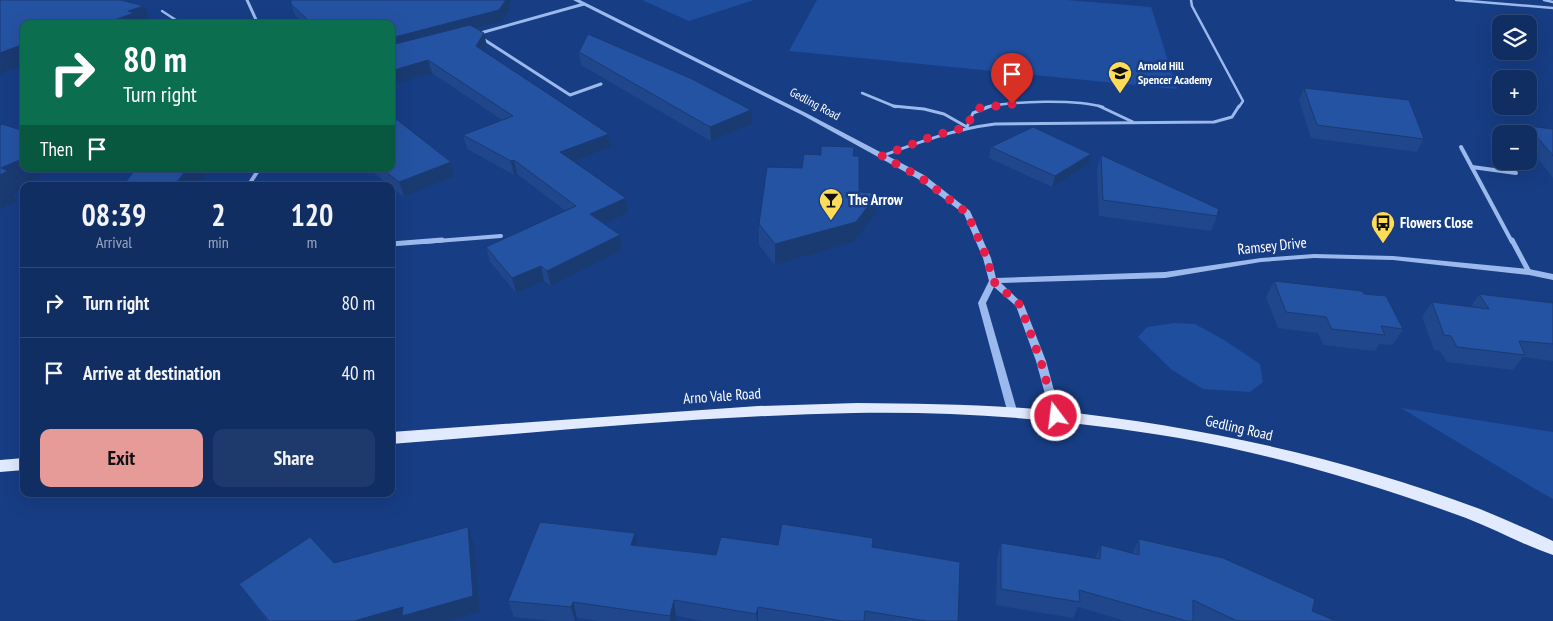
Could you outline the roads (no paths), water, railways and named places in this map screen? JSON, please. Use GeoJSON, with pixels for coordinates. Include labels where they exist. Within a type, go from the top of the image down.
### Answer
{"type":"FeatureCollection","features":[{"type":"Feature","properties":{"kind":"main road","name":"Arno Vale Road"},"geometry":{"type":"LineString","coordinates":[[395,438],[758,411],[857,408],[945,410],[1056,416]]}},
{"type":"Feature","properties":{"kind":"main road","name":"Gedling Road"},"geometry":{"type":"LineString","coordinates":[[1056,416],[1180,433],[1259,450],[1361,476],[1474,514],[1553,548]]}},
{"type":"Feature","properties":{"kind":"main road"},"geometry":{"type":"LineString","coordinates":[[0,466],[20,464]]}},
{"type":"Feature","properties":{"kind":"street"},"geometry":{"type":"LineString","coordinates":[[247,0],[256,20]]}},
{"type":"Feature","properties":{"kind":"street","name":"Gedling Road"},"geometry":{"type":"LineString","coordinates":[[576,0],[804,114],[920,177],[967,213],[987,258],[993,281]]}},
{"type":"Feature","properties":{"kind":"street"},"geometry":{"type":"LineString","coordinates":[[584,4],[475,34],[570,95],[601,84]]}},
{"type":"Feature","properties":{"kind":"street"},"geometry":{"type":"LineString","coordinates":[[1461,147],[1529,272]]}},
{"type":"Feature","properties":{"kind":"street"},"geometry":{"type":"LineString","coordinates":[[1472,167],[1516,173]]}},
{"type":"Feature","properties":{"kind":"street"},"geometry":{"type":"LineString","coordinates":[[395,244],[501,236]]}},
{"type":"Feature","properties":{"kind":"street","name":"Ramsey Drive"},"geometry":{"type":"LineString","coordinates":[[993,281],[1165,275],[1261,260],[1314,256],[1393,258],[1529,272],[1553,277]]}},
{"type":"Feature","properties":{"kind":"street"},"geometry":{"type":"LineString","coordinates":[[1013,414],[982,303],[993,281],[1020,305],[1041,362],[1056,416]]}},
{"type":"Feature","properties":{"kind":"lane"},"geometry":{"type":"LineString","coordinates":[[882,156],[936,135],[967,127],[995,124],[1214,122],[1232,116],[1243,101],[1192,6],[1191,0]]}},
{"type":"Feature","properties":{"kind":"lane"},"geometry":{"type":"LineString","coordinates":[[1456,0],[1553,8]]}},
{"type":"Feature","properties":{"kind":"lane"},"geometry":{"type":"LineString","coordinates":[[1465,2],[1471,0]]}},
{"type":"Feature","properties":{"kind":"lane"},"geometry":{"type":"LineString","coordinates":[[1544,0],[1553,2]]}},
{"type":"Feature","properties":{"kind":"lane"},"geometry":{"type":"LineString","coordinates":[[162,11],[176,20]]}},
{"type":"Feature","properties":{"kind":"lane"},"geometry":{"type":"LineString","coordinates":[[862,93],[897,108],[924,109],[944,114],[967,127]]}},
{"type":"Feature","properties":{"kind":"lane"},"geometry":{"type":"LineString","coordinates":[[967,127],[973,113],[980,108],[1029,102],[1095,105],[1112,110],[1133,122]]}},
{"type":"Feature","properties":{"kind":"place","name":"Arnold Hill Spencer Academy"},"geometry":{"type":"Point","coordinates":[1120,94]}},
{"type":"Feature","properties":{"kind":"place","name":"The Arrow"},"geometry":{"type":"Point","coordinates":[831,221]}},
{"type":"Feature","properties":{"kind":"place","name":"Flowers Close"},"geometry":{"type":"Point","coordinates":[1383,244]}}]}
